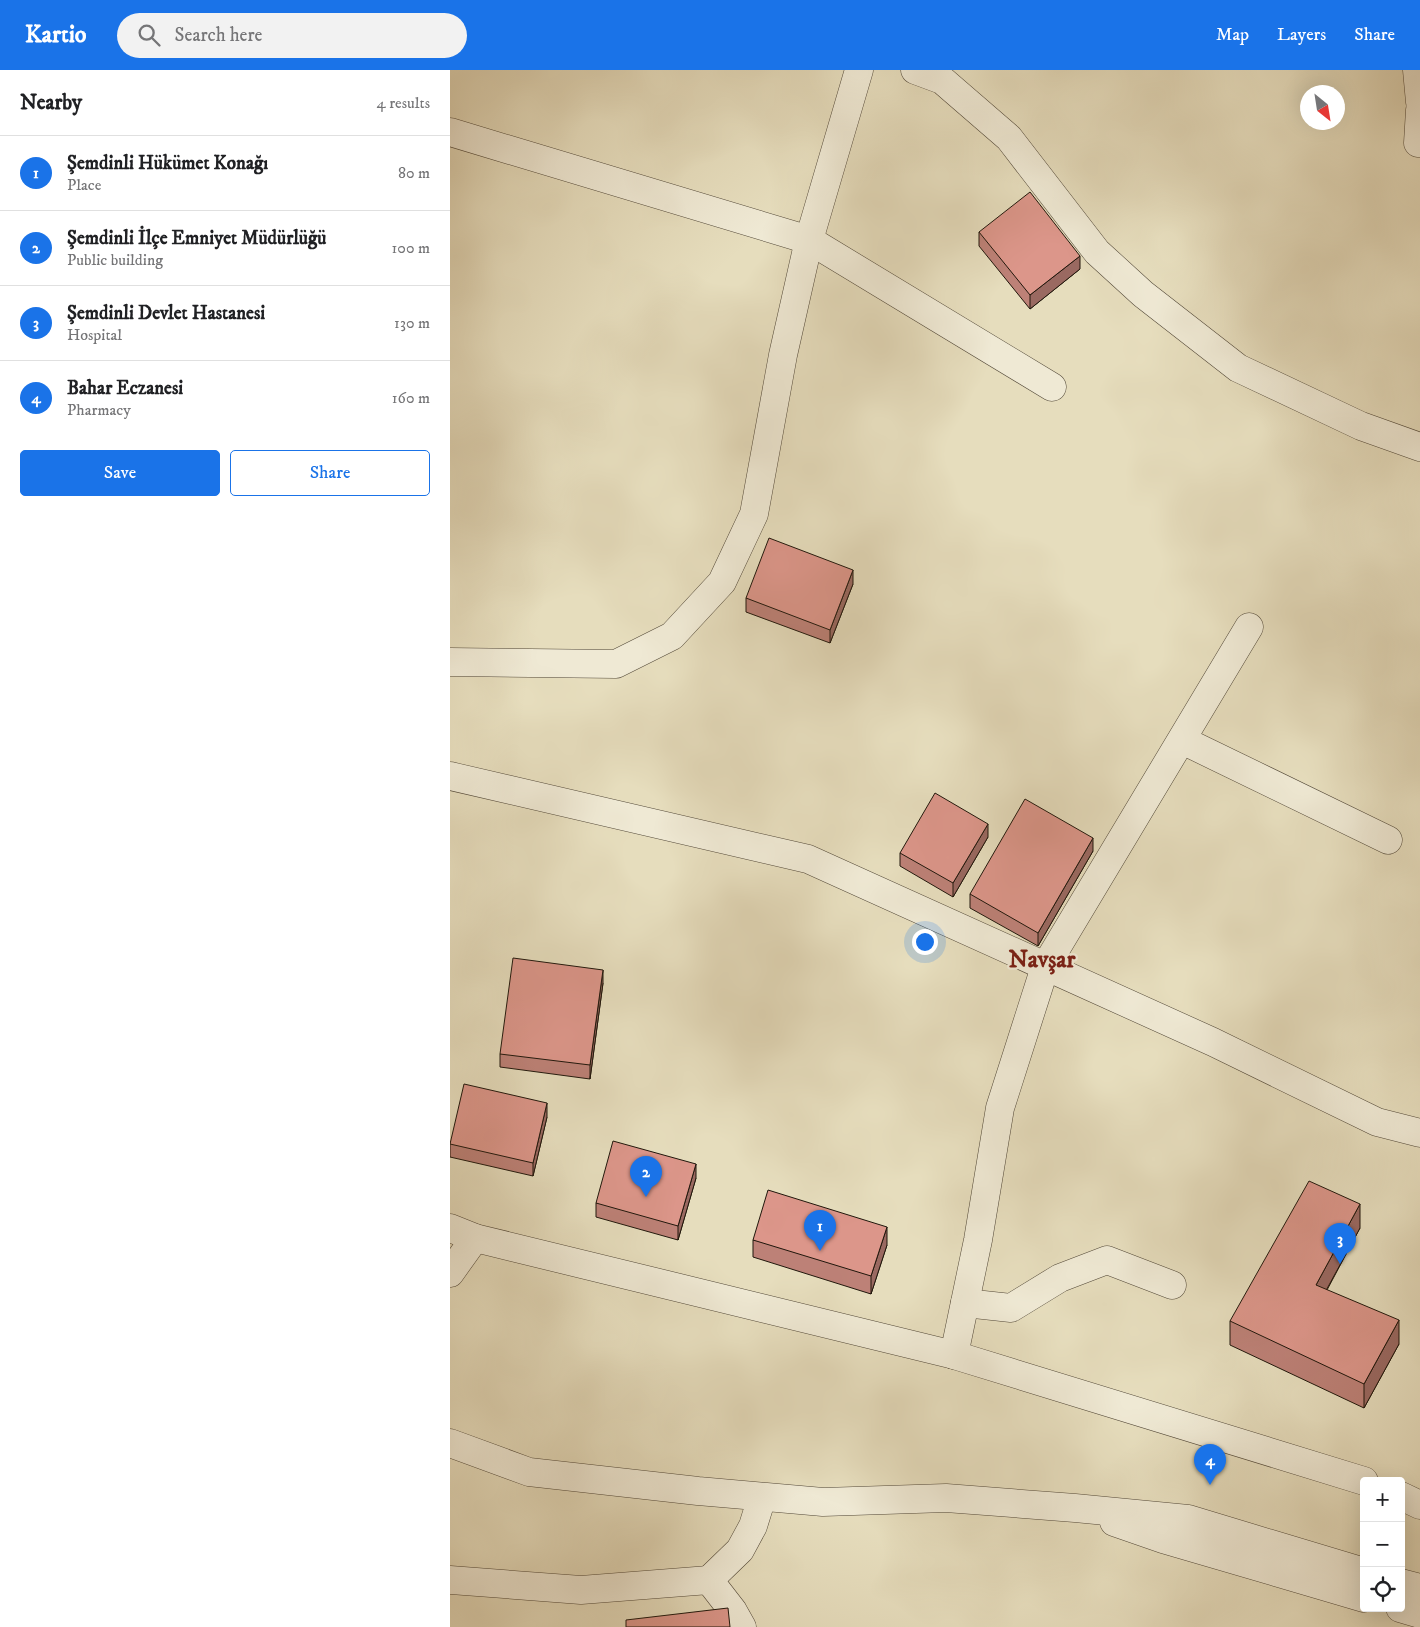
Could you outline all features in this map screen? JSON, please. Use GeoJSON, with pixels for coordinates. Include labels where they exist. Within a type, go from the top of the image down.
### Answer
{"type":"FeatureCollection","features":[{"type":"Feature","properties":{"kind":"street"},"geometry":{"type":"LineString","coordinates":[[450,662],[616,664],[672,636],[722,582],[754,514],[783,355],[809,240],[859,70]]}},
{"type":"Feature","properties":{"kind":"street"},"geometry":{"type":"LineString","coordinates":[[915,70],[942,80],[1009,138],[1097,252],[1143,294],[1238,368],[1361,426],[1420,447]]}},
{"type":"Feature","properties":{"kind":"street"},"geometry":{"type":"LineString","coordinates":[[1417,70],[1420,102]]}},
{"type":"Feature","properties":{"kind":"street"},"geometry":{"type":"LineString","coordinates":[[1418,143],[1420,110]]}},
{"type":"Feature","properties":{"kind":"street"},"geometry":{"type":"LineString","coordinates":[[450,132],[809,240],[1052,386]]}},
{"type":"Feature","properties":{"kind":"street"},"geometry":{"type":"LineString","coordinates":[[954,1355],[978,1240],[1000,1108],[1045,967],[1249,627]]}},
{"type":"Feature","properties":{"kind":"street"},"geometry":{"type":"LineString","coordinates":[[1182,740],[1388,840]]}},
{"type":"Feature","properties":{"kind":"street"},"geometry":{"type":"LineString","coordinates":[[450,776],[808,859],[1213,1042],[1377,1122],[1420,1133]]}},
{"type":"Feature","properties":{"kind":"street"},"geometry":{"type":"LineString","coordinates":[[450,1228],[475,1238],[954,1355],[1360,1480]]}},
{"type":"Feature","properties":{"kind":"street"},"geometry":{"type":"LineString","coordinates":[[450,1273],[475,1238]]}},
{"type":"Feature","properties":{"kind":"street"},"geometry":{"type":"LineString","coordinates":[[965,1303],[1011,1308],[1060,1278],[1107,1260],[1172,1285]]}},
{"type":"Feature","properties":{"kind":"street"},"geometry":{"type":"LineString","coordinates":[[450,1444],[529,1472],[762,1497],[823,1502],[946,1498],[1188,1519],[1360,1571]]}},
{"type":"Feature","properties":{"kind":"street"},"geometry":{"type":"LineString","coordinates":[[450,1580],[581,1590],[710,1580],[740,1550],[753,1526],[762,1497]]}},
{"type":"Feature","properties":{"kind":"street"},"geometry":{"type":"LineString","coordinates":[[1405,1498],[1420,1505]]}},
{"type":"Feature","properties":{"kind":"street"},"geometry":{"type":"LineString","coordinates":[[1075,1508],[1163,1539],[1360,1597]]}},
{"type":"Feature","properties":{"kind":"street"},"geometry":{"type":"LineString","coordinates":[[710,1580],[733,1611],[742,1627]]}},
{"type":"Feature","properties":{"kind":"street"},"geometry":{"type":"LineString","coordinates":[[1405,1584],[1420,1588]]}},
{"type":"Feature","properties":{"kind":"street"},"geometry":{"type":"LineString","coordinates":[[1405,1610],[1420,1614]]}},
{"type":"Feature","properties":{"kind":"building"},"geometry":{"type":"Polygon","coordinates":[[[1030,192],[1080,256],[1030,295],[979,232],[1030,192]]]}},
{"type":"Feature","properties":{"kind":"building"},"geometry":{"type":"Polygon","coordinates":[[[769,538],[853,570],[830,630],[746,598],[769,538]]]}},
{"type":"Feature","properties":{"kind":"building"},"geometry":{"type":"Polygon","coordinates":[[[935,793],[988,824],[953,883],[900,853],[935,793]]]}},
{"type":"Feature","properties":{"kind":"building"},"geometry":{"type":"Polygon","coordinates":[[[1025,799],[1093,838],[1038,933],[970,894],[1025,799]]]}},
{"type":"Feature","properties":{"kind":"building"},"geometry":{"type":"Polygon","coordinates":[[[513,958],[603,970],[590,1065],[500,1054],[513,958]]]}},
{"type":"Feature","properties":{"kind":"building"},"geometry":{"type":"Polygon","coordinates":[[[464,1084],[547,1103],[533,1163],[450,1144],[464,1084]]]}},
{"type":"Feature","properties":{"kind":"building"},"geometry":{"type":"Polygon","coordinates":[[[613,1141],[696,1164],[678,1226],[596,1203],[613,1141]]]}},
{"type":"Feature","properties":{"kind":"building"},"geometry":{"type":"Polygon","coordinates":[[[1309,1181],[1360,1204],[1316,1285],[1399,1320],[1364,1384],[1230,1321],[1309,1181]]]}},
{"type":"Feature","properties":{"kind":"building"},"geometry":{"type":"Polygon","coordinates":[[[768,1190],[887,1227],[871,1276],[753,1240],[768,1190]]]}},
{"type":"Feature","properties":{"kind":"building"},"geometry":{"type":"Polygon","coordinates":[[[728,1608],[730,1627],[626,1627],[626,1620],[728,1608]]]}},
{"type":"Feature","properties":{"kind":"place","name":"Şemdinli İlçe Emniyet Müdürlüğü"},"geometry":{"type":"Point","coordinates":[646,1197]}},
{"type":"Feature","properties":{"kind":"place","name":"Şemdinli Hükümet Konağı"},"geometry":{"type":"Point","coordinates":[820,1251]}},
{"type":"Feature","properties":{"kind":"place","name":"Şemdinli Devlet Hastanesi"},"geometry":{"type":"Point","coordinates":[1340,1264]}},
{"type":"Feature","properties":{"kind":"place","name":"Bahar Eczanesi"},"geometry":{"type":"Point","coordinates":[1210,1485]}},
{"type":"Feature","properties":{"kind":"district","name":"Navşar"},"geometry":{"type":"Point","coordinates":[1042,959]}}]}
